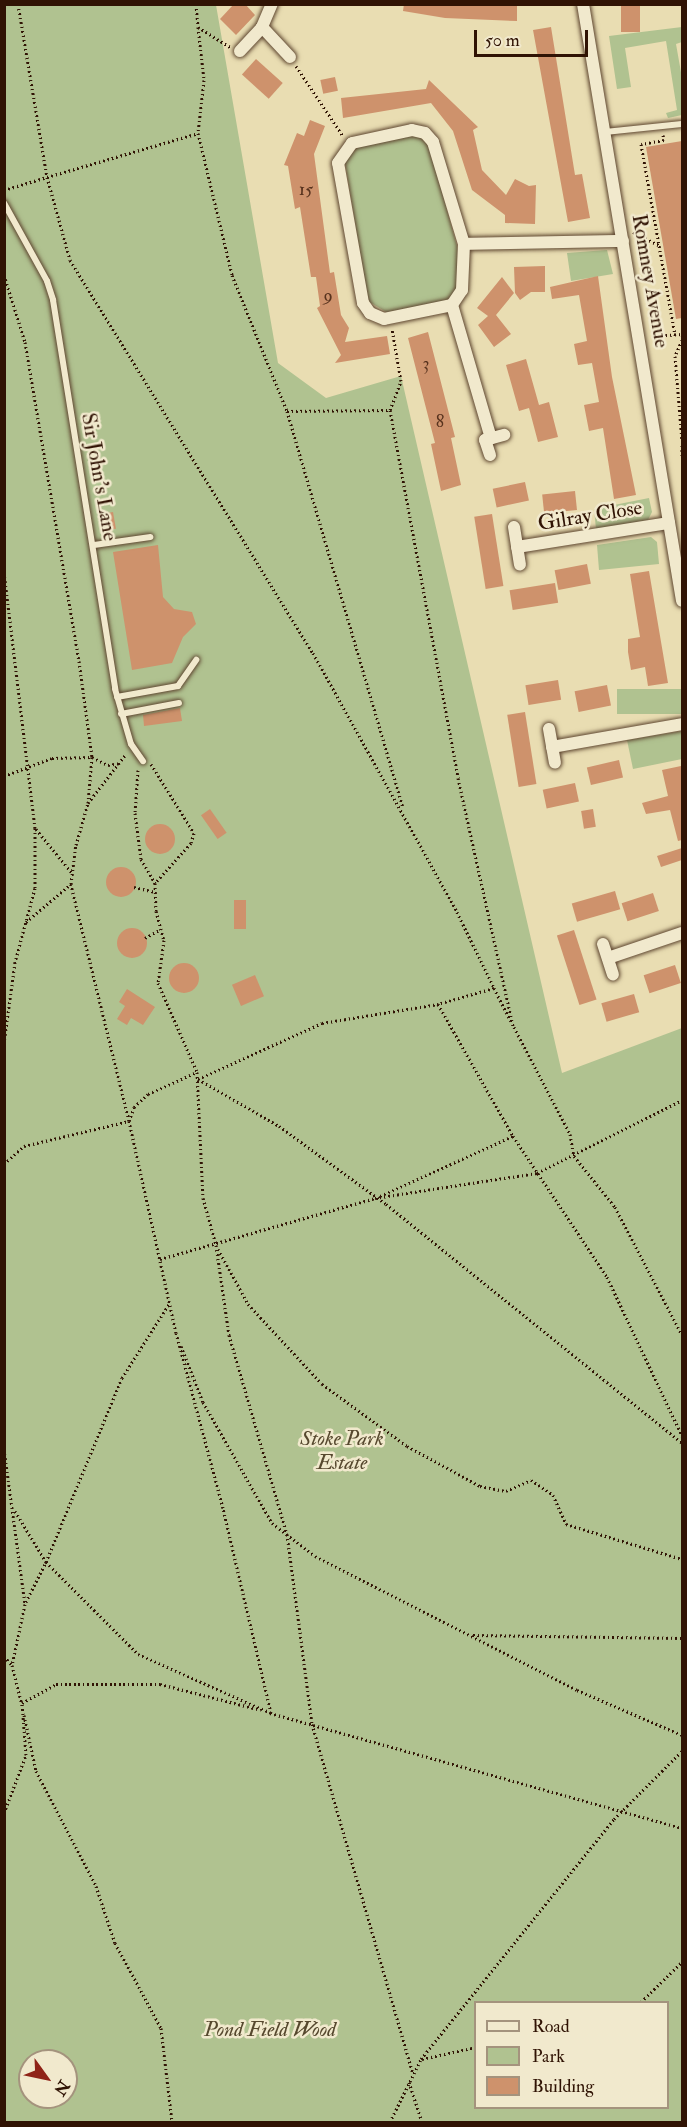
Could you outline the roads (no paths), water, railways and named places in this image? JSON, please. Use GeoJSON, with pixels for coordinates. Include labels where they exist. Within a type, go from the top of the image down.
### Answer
{"type":"FeatureCollection","features":[{"type":"Feature","properties":{"kind":"street"},"geometry":{"type":"LineString","coordinates":[[240,51],[262,27],[272,4]]}},
{"type":"Feature","properties":{"kind":"street","name":"Romney Avenue"},"geometry":{"type":"LineString","coordinates":[[583,4],[682,601]]}},
{"type":"Feature","properties":{"kind":"street"},"geometry":{"type":"LineString","coordinates":[[262,27],[290,57]]}},
{"type":"Feature","properties":{"kind":"street"},"geometry":{"type":"LineString","coordinates":[[412,130],[429,135],[464,244],[461,294],[452,305],[390,319],[373,315],[363,303],[338,167],[349,145],[412,130]]}},
{"type":"Feature","properties":{"kind":"street"},"geometry":{"type":"LineString","coordinates":[[464,244],[623,241]]}},
{"type":"Feature","properties":{"kind":"street"},"geometry":{"type":"LineString","coordinates":[[452,305],[491,438]]}},
{"type":"Feature","properties":{"kind":"street"},"geometry":{"type":"LineString","coordinates":[[490,455],[485,440],[504,435]]}},
{"type":"Feature","properties":{"kind":"street","name":"Gilray Close"},"geometry":{"type":"LineString","coordinates":[[517,547],[669,524]]}},
{"type":"Feature","properties":{"kind":"street","name":"Gilray Close"},"geometry":{"type":"LineString","coordinates":[[514,527],[520,565]]}},
{"type":"Feature","properties":{"kind":"street"},"geometry":{"type":"LineString","coordinates":[[552,747],[682,724]]}},
{"type":"Feature","properties":{"kind":"street"},"geometry":{"type":"LineString","coordinates":[[549,729],[555,762]]}},
{"type":"Feature","properties":{"kind":"street"},"geometry":{"type":"LineString","coordinates":[[608,958],[682,933]]}},
{"type":"Feature","properties":{"kind":"street"},"geometry":{"type":"LineString","coordinates":[[603,944],[613,974]]}},
{"type":"Feature","properties":{"kind":"lane"},"geometry":{"type":"LineString","coordinates":[[605,132],[682,124]]}},
{"type":"Feature","properties":{"kind":"lane","name":"Sir John's Lane"},"geometry":{"type":"LineString","coordinates":[[4,203],[47,281],[53,300],[117,697],[131,744],[143,761]]}},
{"type":"Feature","properties":{"kind":"lane"},"geometry":{"type":"LineString","coordinates":[[94,545],[150,537]]}},
{"type":"Feature","properties":{"kind":"lane"},"geometry":{"type":"LineString","coordinates":[[117,697],[178,686],[196,660]]}},
{"type":"Feature","properties":{"kind":"lane"},"geometry":{"type":"LineString","coordinates":[[121,714],[179,703]]}},
{"type":"Feature","properties":{"kind":"park label","name":"Stoke Park Estate"},"geometry":{"type":"Point","coordinates":[342,1451]}},
{"type":"Feature","properties":{"kind":"park label","name":"Pond Field Wood"},"geometry":{"type":"Point","coordinates":[270,2030]}}]}
